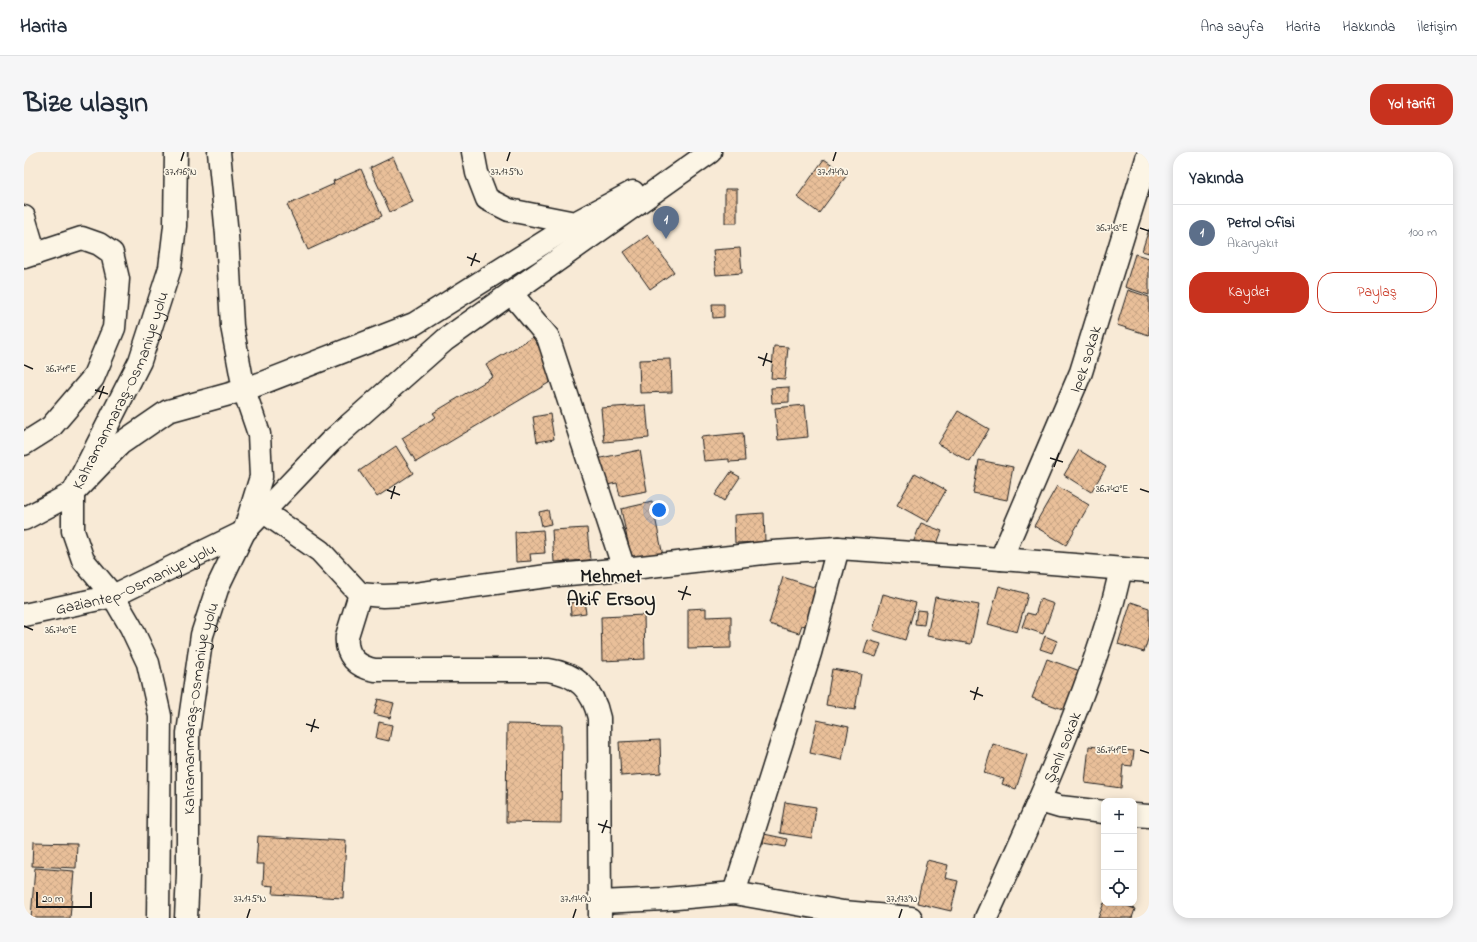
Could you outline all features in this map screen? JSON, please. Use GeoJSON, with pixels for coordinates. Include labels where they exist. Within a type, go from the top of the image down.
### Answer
{"type":"FeatureCollection","features":[{"type":"Feature","properties":{"kind":"main road","name":"Kahramanmaraş-Osmaniye yolu"},"geometry":{"type":"LineString","coordinates":[[158,918],[160,716],[148,663],[132,627],[113,596],[82,560],[73,531],[73,493],[140,361],[170,268],[175,226],[176,152]]}},
{"type":"Feature","properties":{"kind":"main road","name":"Kahramanmaraş-Osmaniye yolu"},"geometry":{"type":"LineString","coordinates":[[186,918],[188,874],[188,733],[202,635],[218,586],[244,532],[261,477],[259,434],[244,390],[232,326],[227,235],[219,152]]}},
{"type":"Feature","properties":{"kind":"main road"},"geometry":{"type":"LineString","coordinates":[[473,152],[477,173],[487,199],[509,210],[575,223]]}},
{"type":"Feature","properties":{"kind":"main road"},"geometry":{"type":"LineString","coordinates":[[24,519],[73,493],[120,444],[168,411],[244,390],[414,324],[575,223],[708,152]]}},
{"type":"Feature","properties":{"kind":"main road"},"geometry":{"type":"LineString","coordinates":[[244,532],[330,442],[445,340],[708,152]]}},
{"type":"Feature","properties":{"kind":"main road","name":"Ipek sokak"},"geometry":{"type":"LineString","coordinates":[[1001,559],[1081,372],[1141,204],[1149,152]]}},
{"type":"Feature","properties":{"kind":"main road"},"geometry":{"type":"LineString","coordinates":[[24,217],[30,255],[82,238],[98,244],[112,253],[118,279],[114,328],[93,378],[51,427],[24,444]]}},
{"type":"Feature","properties":{"kind":"main road"},"geometry":{"type":"LineString","coordinates":[[511,293],[548,337],[624,569]]}},
{"type":"Feature","properties":{"kind":"main road"},"geometry":{"type":"LineString","coordinates":[[264,512],[320,551],[360,594],[383,596],[408,595],[546,576],[624,569],[773,552],[838,548],[1149,571]]}},
{"type":"Feature","properties":{"kind":"main road","name":"Gaziantep-Osmaniye yolu"},"geometry":{"type":"LineString","coordinates":[[24,615],[113,596],[244,532]]}},
{"type":"Feature","properties":{"kind":"main road"},"geometry":{"type":"LineString","coordinates":[[734,893],[810,653],[838,548]]}},
{"type":"Feature","properties":{"kind":"main road","name":"Şanlı sokak"},"geometry":{"type":"LineString","coordinates":[[986,918],[1040,802],[1090,672],[1108,618],[1121,569]]}},
{"type":"Feature","properties":{"kind":"main road"},"geometry":{"type":"LineString","coordinates":[[360,594],[346,636],[346,642],[351,656],[361,666],[375,670],[548,670],[557,671],[570,676],[582,684],[588,691],[597,708],[599,718],[600,910],[665,899],[734,893],[844,912],[911,918]]}},
{"type":"Feature","properties":{"kind":"main road"},"geometry":{"type":"LineString","coordinates":[[1040,802],[1060,807],[1101,812]]}},
{"type":"Feature","properties":{"kind":"main road"},"geometry":{"type":"LineString","coordinates":[[1137,815],[1149,816]]}},
{"type":"Feature","properties":{"kind":"building"},"geometry":{"type":"Polygon","coordinates":[[[393,157],[413,202],[390,212],[370,168],[393,157]]]}},
{"type":"Feature","properties":{"kind":"building"},"geometry":{"type":"Polygon","coordinates":[[[824,159],[847,175],[819,213],[797,197],[824,159]]]}},
{"type":"Feature","properties":{"kind":"building"},"geometry":{"type":"Polygon","coordinates":[[[361,169],[382,216],[308,250],[287,205],[334,184],[333,181],[361,169]]]}},
{"type":"Feature","properties":{"kind":"building"},"geometry":{"type":"Polygon","coordinates":[[[725,189],[737,189],[737,223],[725,223],[725,189]]]}},
{"type":"Feature","properties":{"kind":"building"},"geometry":{"type":"Polygon","coordinates":[[[1149,229],[1149,253],[1142,251],[1149,229]]]}},
{"type":"Feature","properties":{"kind":"building"},"geometry":{"type":"Polygon","coordinates":[[[648,235],[674,272],[650,289],[624,252],[648,235]]]}},
{"type":"Feature","properties":{"kind":"building"},"geometry":{"type":"Polygon","coordinates":[[[740,248],[742,273],[716,275],[713,250],[740,248]]]}},
{"type":"Feature","properties":{"kind":"building"},"geometry":{"type":"Polygon","coordinates":[[[1135,254],[1149,258],[1149,295],[1125,287],[1135,254]]]}},
{"type":"Feature","properties":{"kind":"building"},"geometry":{"type":"Polygon","coordinates":[[[1128,290],[1149,297],[1149,335],[1117,325],[1128,290]]]}},
{"type":"Feature","properties":{"kind":"building"},"geometry":{"type":"Polygon","coordinates":[[[712,304],[724,304],[724,317],[713,318],[712,304]]]}},
{"type":"Feature","properties":{"kind":"building"},"geometry":{"type":"Polygon","coordinates":[[[533,337],[557,378],[416,462],[402,438],[436,417],[433,413],[493,377],[486,365],[533,337]]]}},
{"type":"Feature","properties":{"kind":"building"},"geometry":{"type":"Polygon","coordinates":[[[774,346],[788,347],[785,379],[771,378],[774,346]]]}},
{"type":"Feature","properties":{"kind":"building"},"geometry":{"type":"Polygon","coordinates":[[[671,359],[672,392],[640,393],[639,360],[671,359]]]}},
{"type":"Feature","properties":{"kind":"building"},"geometry":{"type":"Polygon","coordinates":[[[789,387],[789,402],[772,403],[771,388],[789,387]]]}},
{"type":"Feature","properties":{"kind":"building"},"geometry":{"type":"Polygon","coordinates":[[[646,405],[649,438],[604,442],[601,408],[646,405]]]}},
{"type":"Feature","properties":{"kind":"building"},"geometry":{"type":"Polygon","coordinates":[[[805,405],[808,437],[778,440],[775,408],[805,405]]]}},
{"type":"Feature","properties":{"kind":"building"},"geometry":{"type":"Polygon","coordinates":[[[958,411],[989,429],[970,462],[938,444],[958,411]]]}},
{"type":"Feature","properties":{"kind":"building"},"geometry":{"type":"Polygon","coordinates":[[[550,414],[554,439],[537,442],[533,417],[550,414]]]}},
{"type":"Feature","properties":{"kind":"building"},"geometry":{"type":"Polygon","coordinates":[[[743,433],[745,461],[729,462],[729,459],[704,461],[701,437],[743,433]]]}},
{"type":"Feature","properties":{"kind":"building"},"geometry":{"type":"Polygon","coordinates":[[[396,446],[413,473],[377,497],[359,471],[396,446]]]}},
{"type":"Feature","properties":{"kind":"building"},"geometry":{"type":"Polygon","coordinates":[[[640,450],[647,491],[620,496],[617,483],[602,486],[596,459],[640,450]]]}},
{"type":"Feature","properties":{"kind":"building"},"geometry":{"type":"Polygon","coordinates":[[[1079,450],[1106,467],[1091,492],[1064,475],[1079,450]]]}},
{"type":"Feature","properties":{"kind":"building"},"geometry":{"type":"Polygon","coordinates":[[[979,460],[1013,467],[1007,500],[973,493],[979,460]]]}},
{"type":"Feature","properties":{"kind":"building"},"geometry":{"type":"Polygon","coordinates":[[[731,472],[740,477],[724,501],[715,495],[731,472]]]}},
{"type":"Feature","properties":{"kind":"building"},"geometry":{"type":"Polygon","coordinates":[[[915,473],[946,490],[928,522],[897,505],[915,473]]]}},
{"type":"Feature","properties":{"kind":"building"},"geometry":{"type":"Polygon","coordinates":[[[1057,486],[1089,505],[1066,545],[1034,526],[1057,486]]]}},
{"type":"Feature","properties":{"kind":"building"},"geometry":{"type":"Polygon","coordinates":[[[652,502],[663,556],[632,562],[621,509],[652,502]]]}},
{"type":"Feature","properties":{"kind":"building"},"geometry":{"type":"Polygon","coordinates":[[[548,510],[551,524],[542,526],[539,512],[548,510]]]}},
{"type":"Feature","properties":{"kind":"building"},"geometry":{"type":"Polygon","coordinates":[[[764,513],[765,542],[735,543],[734,515],[764,513]]]}},
{"type":"Feature","properties":{"kind":"building"},"geometry":{"type":"Polygon","coordinates":[[[921,523],[942,531],[934,551],[913,543],[921,523]]]}},
{"type":"Feature","properties":{"kind":"building"},"geometry":{"type":"Polygon","coordinates":[[[587,528],[590,560],[554,562],[552,530],[587,528]]]}},
{"type":"Feature","properties":{"kind":"building"},"geometry":{"type":"Polygon","coordinates":[[[543,530],[545,553],[530,554],[531,561],[516,562],[515,532],[543,530]]]}},
{"type":"Feature","properties":{"kind":"building"},"geometry":{"type":"Polygon","coordinates":[[[783,577],[823,590],[811,628],[802,625],[799,633],[769,624],[783,577]]]}},
{"type":"Feature","properties":{"kind":"building"},"geometry":{"type":"Polygon","coordinates":[[[999,586],[1028,594],[1017,632],[988,624],[999,586]]]}},
{"type":"Feature","properties":{"kind":"building"},"geometry":{"type":"Polygon","coordinates":[[[883,594],[916,603],[905,640],[873,630],[883,594]]]}},
{"type":"Feature","properties":{"kind":"building"},"geometry":{"type":"Polygon","coordinates":[[[935,597],[979,605],[971,644],[927,636],[935,597]]]}},
{"type":"Feature","properties":{"kind":"building"},"geometry":{"type":"Polygon","coordinates":[[[1040,599],[1054,604],[1043,634],[1022,627],[1027,613],[1035,615],[1040,599]]]}},
{"type":"Feature","properties":{"kind":"building"},"geometry":{"type":"Polygon","coordinates":[[[584,601],[586,613],[571,615],[570,603],[584,601]]]}},
{"type":"Feature","properties":{"kind":"building"},"geometry":{"type":"Polygon","coordinates":[[[1131,602],[1149,608],[1149,636],[1144,652],[1118,644],[1131,602]]]}},
{"type":"Feature","properties":{"kind":"building"},"geometry":{"type":"Polygon","coordinates":[[[706,608],[706,617],[731,616],[731,648],[688,649],[688,609],[706,608]]]}},
{"type":"Feature","properties":{"kind":"building"},"geometry":{"type":"Polygon","coordinates":[[[917,610],[926,611],[924,625],[915,624],[917,610]]]}},
{"type":"Feature","properties":{"kind":"building"},"geometry":{"type":"Polygon","coordinates":[[[644,615],[645,659],[602,661],[601,617],[644,615]]]}},
{"type":"Feature","properties":{"kind":"building"},"geometry":{"type":"Polygon","coordinates":[[[1045,636],[1057,641],[1052,653],[1040,649],[1045,636]]]}},
{"type":"Feature","properties":{"kind":"building"},"geometry":{"type":"Polygon","coordinates":[[[868,640],[881,644],[876,657],[864,653],[868,640]]]}},
{"type":"Feature","properties":{"kind":"building"},"geometry":{"type":"Polygon","coordinates":[[[1047,659],[1080,671],[1065,710],[1032,698],[1047,659]]]}},
{"type":"Feature","properties":{"kind":"building"},"geometry":{"type":"Polygon","coordinates":[[[832,669],[861,674],[855,710],[826,705],[832,669]]]}},
{"type":"Feature","properties":{"kind":"building"},"geometry":{"type":"Polygon","coordinates":[[[378,699],[394,703],[390,718],[374,714],[378,699]]]}},
{"type":"Feature","properties":{"kind":"building"},"geometry":{"type":"Polygon","coordinates":[[[817,720],[849,727],[842,760],[810,753],[817,720]]]}},
{"type":"Feature","properties":{"kind":"building"},"geometry":{"type":"Polygon","coordinates":[[[379,722],[392,725],[389,741],[376,738],[379,722]]]}},
{"type":"Feature","properties":{"kind":"building"},"geometry":{"type":"Polygon","coordinates":[[[507,724],[562,725],[561,823],[506,822],[507,724]]]}},
{"type":"Feature","properties":{"kind":"building"},"geometry":{"type":"Polygon","coordinates":[[[660,740],[661,773],[621,776],[619,742],[660,740]]]}},
{"type":"Feature","properties":{"kind":"building"},"geometry":{"type":"Polygon","coordinates":[[[993,744],[1027,755],[1016,789],[1002,784],[1004,779],[984,773],[993,744]]]}},
{"type":"Feature","properties":{"kind":"building"},"geometry":{"type":"Polygon","coordinates":[[[1089,746],[1134,751],[1132,766],[1123,765],[1121,788],[1085,783],[1089,746]]]}},
{"type":"Feature","properties":{"kind":"building"},"geometry":{"type":"Polygon","coordinates":[[[785,802],[816,807],[812,838],[780,833],[785,802]]]}},
{"type":"Feature","properties":{"kind":"building"},"geometry":{"type":"Polygon","coordinates":[[[764,834],[788,839],[786,847],[763,843],[764,834]]]}},
{"type":"Feature","properties":{"kind":"building"},"geometry":{"type":"Polygon","coordinates":[[[258,836],[346,841],[343,898],[273,894],[274,886],[263,885],[264,864],[256,864],[258,836]]]}},
{"type":"Feature","properties":{"kind":"building"},"geometry":{"type":"Polygon","coordinates":[[[33,842],[77,843],[76,868],[32,866],[33,842]]]}},
{"type":"Feature","properties":{"kind":"building"},"geometry":{"type":"Polygon","coordinates":[[[927,860],[948,865],[945,878],[958,881],[951,911],[917,903],[927,860]]]}},
{"type":"Feature","properties":{"kind":"building"},"geometry":{"type":"Polygon","coordinates":[[[35,868],[74,871],[70,918],[31,918],[35,868]]]}},
{"type":"Feature","properties":{"kind":"building"},"geometry":{"type":"Polygon","coordinates":[[[1103,906],[1127,906],[1135,909],[1132,918],[1098,918],[1103,906]]]}},
{"type":"Feature","properties":{"kind":"place","name":"Petrol Ofisi"},"geometry":{"type":"Point","coordinates":[666,239]}},
{"type":"Feature","properties":{"kind":"district","name":"Mehmet Akif Ersoy"},"geometry":{"type":"Point","coordinates":[611,586]}}]}
